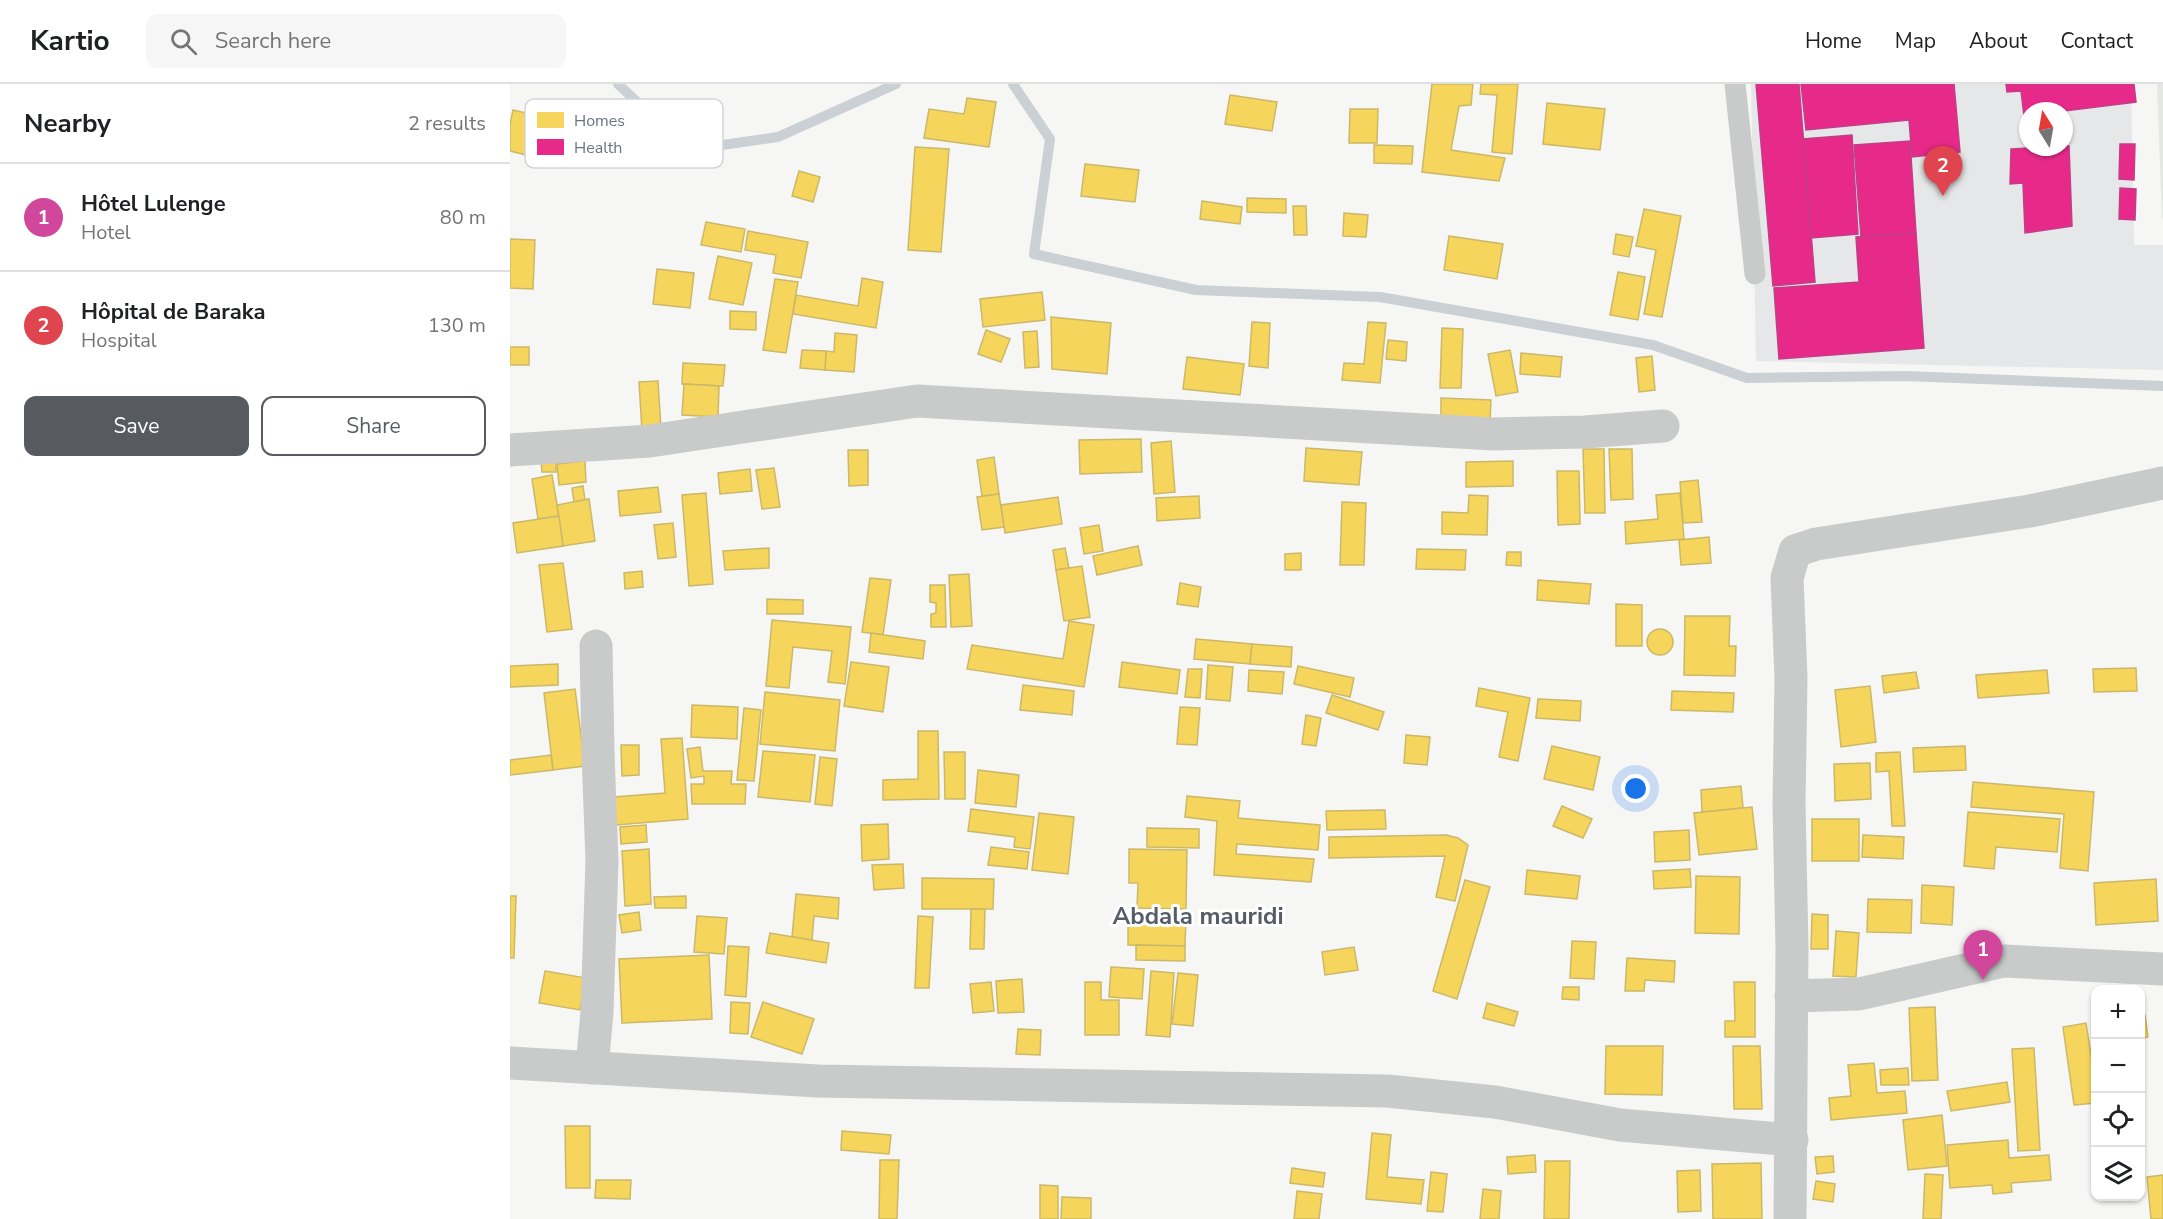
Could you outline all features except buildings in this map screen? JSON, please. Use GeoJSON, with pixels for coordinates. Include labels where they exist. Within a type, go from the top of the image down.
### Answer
{"type":"FeatureCollection","features":[{"type":"Feature","properties":{"kind":"street"},"geometry":{"type":"LineString","coordinates":[[510,450],[650,441],[917,401],[1494,435],[1585,432],[1663,426]]}},
{"type":"Feature","properties":{"kind":"street"},"geometry":{"type":"LineString","coordinates":[[1790,1219],[1792,1140],[1788,804],[1791,678],[1787,578],[1794,551],[1816,544],[2030,512],[2163,483]]}},
{"type":"Feature","properties":{"kind":"street"},"geometry":{"type":"LineString","coordinates":[[592,1068],[597,1012],[602,861],[596,646]]}},
{"type":"Feature","properties":{"kind":"street"},"geometry":{"type":"LineString","coordinates":[[1791,996],[1859,994],[2004,961],[2163,969]]}},
{"type":"Feature","properties":{"kind":"street"},"geometry":{"type":"LineString","coordinates":[[510,1063],[818,1081],[1386,1091],[1495,1102],[1620,1125],[1792,1140]]}},
{"type":"Feature","properties":{"kind":"lane"},"geometry":{"type":"LineString","coordinates":[[1736,84],[1755,274]]}},
{"type":"Feature","properties":{"kind":"shaded area"},"geometry":{"type":"Polygon","coordinates":[[[1751,84],[2131,84],[2134,245],[2163,245],[2163,370],[1756,361],[1751,84]]]}},
{"type":"Feature","properties":{"kind":"shaded area"},"geometry":{"type":"Polygon","coordinates":[[[2157,84],[2163,84],[2163,219],[2162,219],[2157,84]]]}},
{"type":"Feature","properties":{"kind":"waterway"},"geometry":{"type":"LineString","coordinates":[[618,84],[634,99]]}},
{"type":"Feature","properties":{"kind":"waterway"},"geometry":{"type":"LineString","coordinates":[[723,145],[778,137],[896,84]]}},
{"type":"Feature","properties":{"kind":"waterway"},"geometry":{"type":"LineString","coordinates":[[1013,84],[1050,139],[1034,254],[1196,290],[1380,297],[1653,345],[1747,378],[1905,376],[2163,386]]}},
{"type":"Feature","properties":{"kind":"place","name":"Hôpital de Baraka"},"geometry":{"type":"Point","coordinates":[1943,196]}},
{"type":"Feature","properties":{"kind":"place","name":"Hôtel Lulenge"},"geometry":{"type":"Point","coordinates":[1983,980]}},
{"type":"Feature","properties":{"kind":"district","name":"Abdala mauridi"},"geometry":{"type":"Point","coordinates":[1198,916]}}]}
